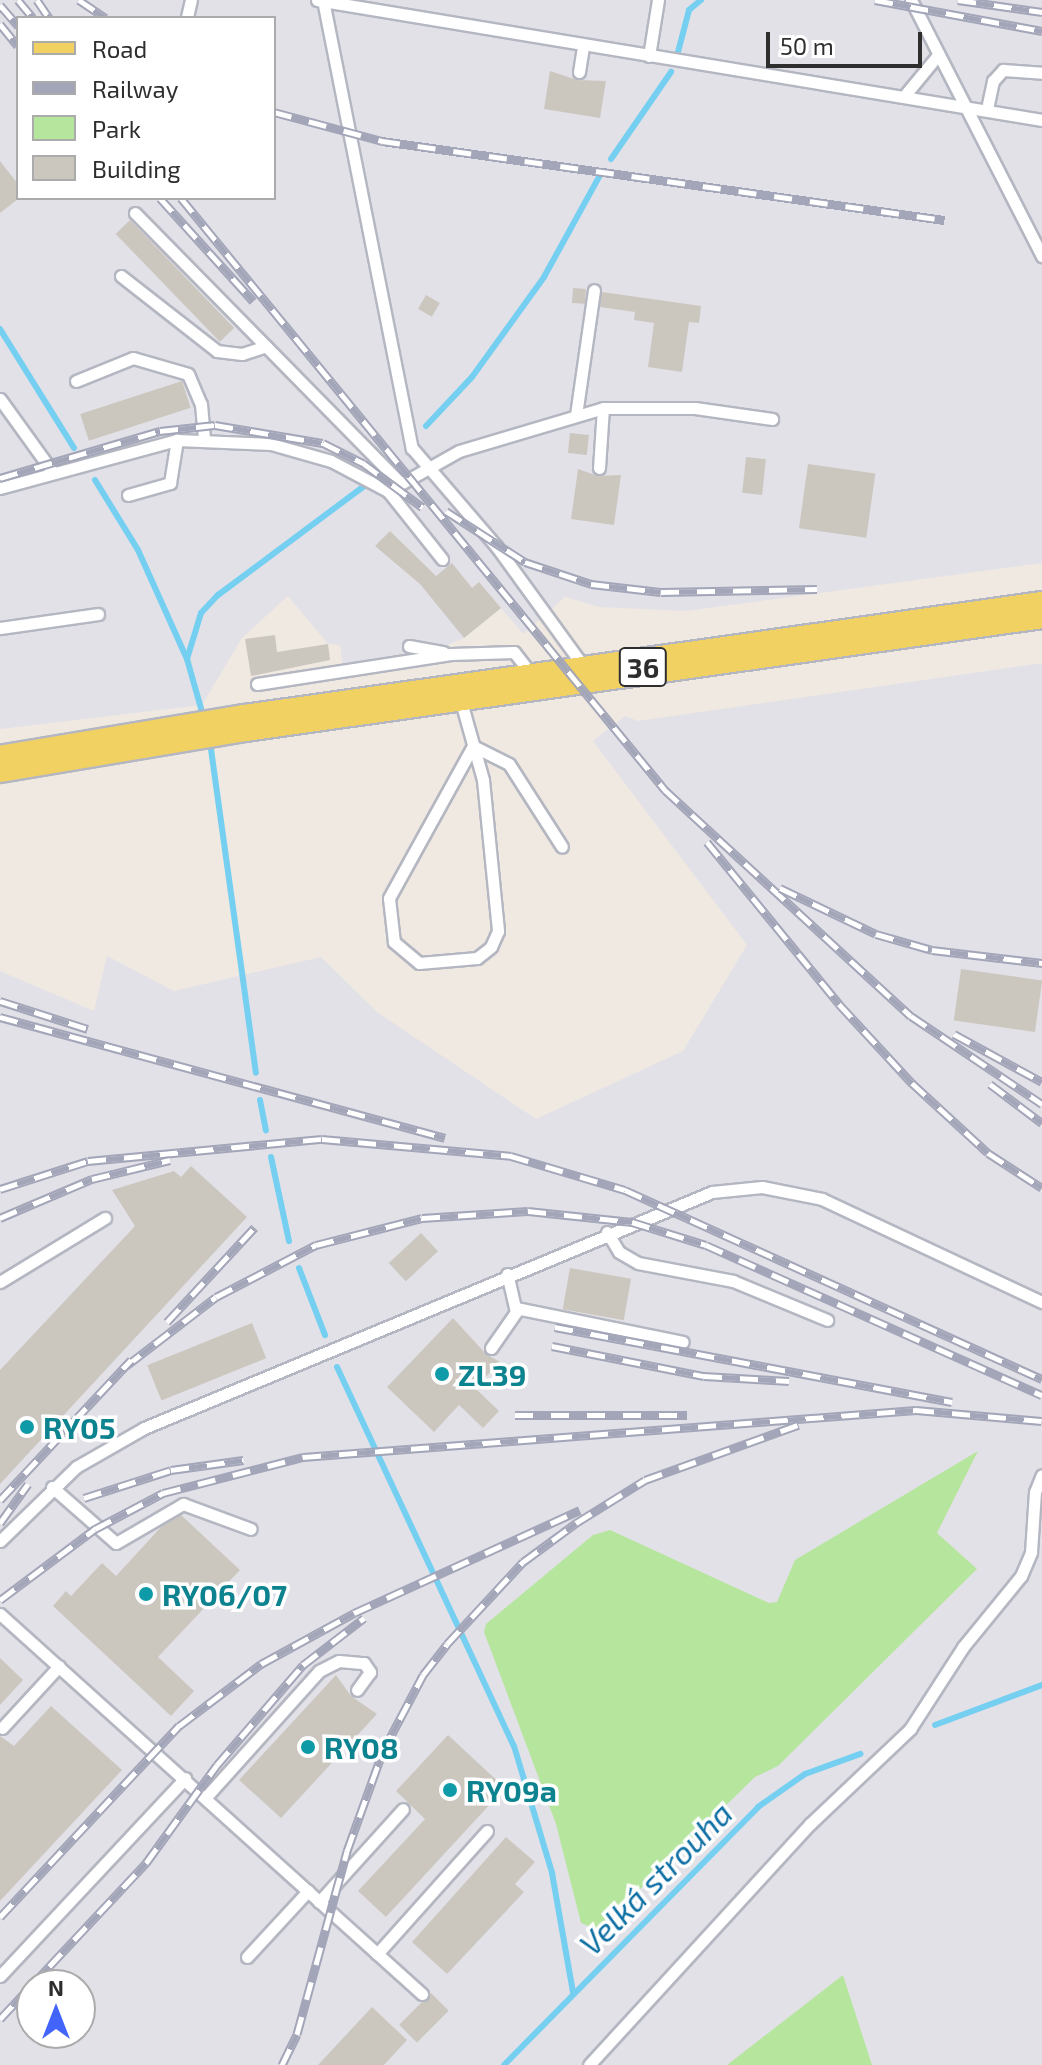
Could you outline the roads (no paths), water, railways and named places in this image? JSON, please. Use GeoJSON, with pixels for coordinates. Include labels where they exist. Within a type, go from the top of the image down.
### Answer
{"type":"FeatureCollection","features":[{"type":"Feature","properties":{"kind":"main road","name":"36"},"geometry":{"type":"LineString","coordinates":[[0,764],[245,723],[1042,610]]}},
{"type":"Feature","properties":{"kind":"lane"},"geometry":{"type":"LineString","coordinates":[[589,674],[496,546],[425,467],[412,448],[321,0],[1042,120]]}},
{"type":"Feature","properties":{"kind":"lane"},"geometry":{"type":"LineString","coordinates":[[649,56],[658,0]]}},
{"type":"Feature","properties":{"kind":"lane"},"geometry":{"type":"LineString","coordinates":[[911,0],[1042,256]]}},
{"type":"Feature","properties":{"kind":"lane"},"geometry":{"type":"LineString","coordinates":[[579,72],[583,46]]}},
{"type":"Feature","properties":{"kind":"lane"},"geometry":{"type":"LineString","coordinates":[[905,95],[938,55]]}},
{"type":"Feature","properties":{"kind":"lane"},"geometry":{"type":"LineString","coordinates":[[987,109],[993,81],[1003,70],[1042,73]]}},
{"type":"Feature","properties":{"kind":"lane"},"geometry":{"type":"LineString","coordinates":[[135,213],[400,483]]}},
{"type":"Feature","properties":{"kind":"lane"},"geometry":{"type":"LineString","coordinates":[[121,276],[217,351],[242,354],[266,346]]}},
{"type":"Feature","properties":{"kind":"lane"},"geometry":{"type":"LineString","coordinates":[[576,415],[594,290]]}},
{"type":"Feature","properties":{"kind":"lane"},"geometry":{"type":"LineString","coordinates":[[76,381],[133,358],[188,374],[201,404],[204,438]]}},
{"type":"Feature","properties":{"kind":"lane"},"geometry":{"type":"LineString","coordinates":[[0,399],[52,471]]}},
{"type":"Feature","properties":{"kind":"lane"},"geometry":{"type":"LineString","coordinates":[[599,468],[603,408]]}},
{"type":"Feature","properties":{"kind":"lane"},"geometry":{"type":"LineString","coordinates":[[388,491],[425,467],[471,447],[603,408],[695,408],[772,419]]}},
{"type":"Feature","properties":{"kind":"lane"},"geometry":{"type":"LineString","coordinates":[[0,488],[52,471],[177,440],[204,438],[299,450],[354,471],[388,491],[442,559]]}},
{"type":"Feature","properties":{"kind":"lane"},"geometry":{"type":"LineString","coordinates":[[128,495],[170,483],[177,440]]}},
{"type":"Feature","properties":{"kind":"lane"},"geometry":{"type":"LineString","coordinates":[[0,628],[98,614]]}},
{"type":"Feature","properties":{"kind":"lane"},"geometry":{"type":"LineString","coordinates":[[409,646],[451,654]]}},
{"type":"Feature","properties":{"kind":"lane"},"geometry":{"type":"LineString","coordinates":[[257,684],[451,654],[514,652],[537,681]]}},
{"type":"Feature","properties":{"kind":"lane"},"geometry":{"type":"LineString","coordinates":[[458,693],[473,746],[486,795],[498,931],[491,947],[477,958],[419,963],[394,942],[389,898],[473,746]]}},
{"type":"Feature","properties":{"kind":"lane"},"geometry":{"type":"LineString","coordinates":[[473,746],[509,764],[562,847]]}},
{"type":"Feature","properties":{"kind":"lane"},"geometry":{"type":"LineString","coordinates":[[0,1541],[52,1487],[144,1428],[607,1232],[712,1192],[778,1188],[843,1208],[1042,1302]]}},
{"type":"Feature","properties":{"kind":"lane"},"geometry":{"type":"LineString","coordinates":[[0,1282],[105,1218]]}},
{"type":"Feature","properties":{"kind":"lane"},"geometry":{"type":"LineString","coordinates":[[607,1232],[619,1252],[638,1263],[733,1281],[827,1320]]}},
{"type":"Feature","properties":{"kind":"lane"},"geometry":{"type":"LineString","coordinates":[[491,1348],[516,1308],[507,1274]]}},
{"type":"Feature","properties":{"kind":"lane"},"geometry":{"type":"LineString","coordinates":[[516,1308],[683,1342]]}},
{"type":"Feature","properties":{"kind":"lane"},"geometry":{"type":"LineString","coordinates":[[589,2065],[810,1824],[910,1729],[963,1647],[1028,1563],[1035,1492],[1042,1475]]}},
{"type":"Feature","properties":{"kind":"lane"},"geometry":{"type":"LineString","coordinates":[[52,1487],[116,1543],[183,1504],[251,1529]]}},
{"type":"Feature","properties":{"kind":"lane"},"geometry":{"type":"LineString","coordinates":[[0,1614],[422,1994]]}},
{"type":"Feature","properties":{"kind":"lane"},"geometry":{"type":"LineString","coordinates":[[206,1797],[319,1671],[345,1660],[364,1663],[370,1672],[357,1690]]}},
{"type":"Feature","properties":{"kind":"lane"},"geometry":{"type":"LineString","coordinates":[[2,1728],[59,1666]]}},
{"type":"Feature","properties":{"kind":"lane"},"geometry":{"type":"LineString","coordinates":[[0,1976],[185,1778]]}},
{"type":"Feature","properties":{"kind":"lane"},"geometry":{"type":"LineString","coordinates":[[319,1902],[403,1809]]}},
{"type":"Feature","properties":{"kind":"lane"},"geometry":{"type":"LineString","coordinates":[[377,1954],[487,1831]]}},
{"type":"Feature","properties":{"kind":"lane"},"geometry":{"type":"LineString","coordinates":[[247,1957],[308,1891]]}},
{"type":"Feature","properties":{"kind":"waterway"},"geometry":{"type":"LineString","coordinates":[[678,52],[689,10],[701,0]]}},
{"type":"Feature","properties":{"kind":"waterway"},"geometry":{"type":"LineString","coordinates":[[611,159],[671,72]]}},
{"type":"Feature","properties":{"kind":"waterway"},"geometry":{"type":"LineString","coordinates":[[426,426],[472,377],[544,277],[600,175]]}},
{"type":"Feature","properties":{"kind":"waterway"},"geometry":{"type":"LineString","coordinates":[[0,329],[74,448]]}},
{"type":"Feature","properties":{"kind":"waterway"},"geometry":{"type":"LineString","coordinates":[[95,480],[138,550],[187,659],[204,719]]}},
{"type":"Feature","properties":{"kind":"waterway"},"geometry":{"type":"LineString","coordinates":[[187,659],[201,613],[218,595],[364,486]]}},
{"type":"Feature","properties":{"kind":"waterway"},"geometry":{"type":"LineString","coordinates":[[210,742],[256,1073]]}},
{"type":"Feature","properties":{"kind":"waterway"},"geometry":{"type":"LineString","coordinates":[[260,1100],[266,1130]]}},
{"type":"Feature","properties":{"kind":"waterway"},"geometry":{"type":"LineString","coordinates":[[271,1157],[289,1241]]}},
{"type":"Feature","properties":{"kind":"waterway"},"geometry":{"type":"LineString","coordinates":[[299,1268],[325,1335]]}},
{"type":"Feature","properties":{"kind":"waterway"},"geometry":{"type":"LineString","coordinates":[[337,1367],[514,1746],[552,1873],[573,1992]]}},
{"type":"Feature","properties":{"kind":"waterway","name":"Velká strouha"},"geometry":{"type":"LineString","coordinates":[[935,1725],[1042,1685]]}},
{"type":"Feature","properties":{"kind":"waterway","name":"Velká strouha"},"geometry":{"type":"LineString","coordinates":[[504,2065],[758,1807],[805,1774],[860,1754]]}},
{"type":"Feature","properties":{"kind":"railway"},"geometry":{"type":"LineString","coordinates":[[18,0],[31,16]]}},
{"type":"Feature","properties":{"kind":"railway"},"geometry":{"type":"LineString","coordinates":[[37,0],[48,16]]}},
{"type":"Feature","properties":{"kind":"railway"},"geometry":{"type":"LineString","coordinates":[[79,0],[103,16]]}},
{"type":"Feature","properties":{"kind":"railway"},"geometry":{"type":"LineString","coordinates":[[875,0],[1042,31]]}},
{"type":"Feature","properties":{"kind":"railway"},"geometry":{"type":"LineString","coordinates":[[958,0],[1042,12]]}},
{"type":"Feature","properties":{"kind":"railway"},"geometry":{"type":"LineString","coordinates":[[0,5],[16,24]]}},
{"type":"Feature","properties":{"kind":"railway"},"geometry":{"type":"LineString","coordinates":[[0,24],[16,44]]}},
{"type":"Feature","properties":{"kind":"railway"},"geometry":{"type":"LineString","coordinates":[[276,113],[382,141],[944,220]]}},
{"type":"Feature","properties":{"kind":"railway"},"geometry":{"type":"LineString","coordinates":[[162,200],[253,301]]}},
{"type":"Feature","properties":{"kind":"railway"},"geometry":{"type":"LineString","coordinates":[[183,200],[665,790],[911,1016],[1042,1104]]}},
{"type":"Feature","properties":{"kind":"railway"},"geometry":{"type":"LineString","coordinates":[[0,478],[160,431],[215,425],[323,443],[363,463],[422,507]]}},
{"type":"Feature","properties":{"kind":"railway"},"geometry":{"type":"LineString","coordinates":[[446,511],[525,562],[591,584],[661,592],[817,589]]}},
{"type":"Feature","properties":{"kind":"railway"},"geometry":{"type":"LineString","coordinates":[[707,842],[839,1004],[912,1083],[988,1153],[1042,1188]]}},
{"type":"Feature","properties":{"kind":"railway"},"geometry":{"type":"LineString","coordinates":[[780,888],[876,934],[932,950],[1042,963]]}},
{"type":"Feature","properties":{"kind":"railway"},"geometry":{"type":"LineString","coordinates":[[0,1001],[88,1029]]}},
{"type":"Feature","properties":{"kind":"railway"},"geometry":{"type":"LineString","coordinates":[[0,1017],[445,1138]]}},
{"type":"Feature","properties":{"kind":"railway"},"geometry":{"type":"LineString","coordinates":[[954,1034],[1042,1082]]}},
{"type":"Feature","properties":{"kind":"railway"},"geometry":{"type":"LineString","coordinates":[[990,1084],[1042,1123]]}},
{"type":"Feature","properties":{"kind":"railway"},"geometry":{"type":"LineString","coordinates":[[0,1189],[88,1161],[322,1139],[511,1156],[625,1190],[1042,1379]]}},
{"type":"Feature","properties":{"kind":"railway"},"geometry":{"type":"LineString","coordinates":[[0,1218],[92,1179],[170,1160]]}},
{"type":"Feature","properties":{"kind":"railway"},"geometry":{"type":"LineString","coordinates":[[126,1366],[216,1297],[316,1245],[422,1218],[528,1211],[632,1222],[706,1245],[1042,1395]]}},
{"type":"Feature","properties":{"kind":"railway"},"geometry":{"type":"LineString","coordinates":[[167,1322],[255,1227]]}},
{"type":"Feature","properties":{"kind":"railway"},"geometry":{"type":"LineString","coordinates":[[555,1327],[952,1402]]}},
{"type":"Feature","properties":{"kind":"railway"},"geometry":{"type":"LineString","coordinates":[[552,1346],[704,1376],[789,1381]]}},
{"type":"Feature","properties":{"kind":"railway"},"geometry":{"type":"LineString","coordinates":[[0,1500],[131,1360]]}},
{"type":"Feature","properties":{"kind":"railway"},"geometry":{"type":"LineString","coordinates":[[0,1600],[95,1529],[163,1493],[303,1457],[916,1410],[1042,1421]]}},
{"type":"Feature","properties":{"kind":"railway"},"geometry":{"type":"LineString","coordinates":[[515,1415],[687,1415]]}},
{"type":"Feature","properties":{"kind":"railway"},"geometry":{"type":"LineString","coordinates":[[282,2065],[297,2034],[347,1851],[383,1751],[423,1675],[447,1644],[523,1562],[576,1523],[645,1480],[798,1425]]}},
{"type":"Feature","properties":{"kind":"railway"},"geometry":{"type":"LineString","coordinates":[[84,1498],[171,1470],[243,1460]]}},
{"type":"Feature","properties":{"kind":"railway"},"geometry":{"type":"LineString","coordinates":[[0,1523],[28,1484]]}},
{"type":"Feature","properties":{"kind":"railway"},"geometry":{"type":"LineString","coordinates":[[0,1917],[179,1726],[261,1664],[354,1613],[580,1510]]}},
{"type":"Feature","properties":{"kind":"railway"},"geometry":{"type":"LineString","coordinates":[[0,2019],[146,1863],[217,1765],[303,1665],[364,1618]]}},
{"type":"Feature","properties":{"kind":"place","name":"ZL39"},"geometry":{"type":"Point","coordinates":[442,1374]}},
{"type":"Feature","properties":{"kind":"place","name":"RY05"},"geometry":{"type":"Point","coordinates":[27,1427]}},
{"type":"Feature","properties":{"kind":"place","name":"RY06/07"},"geometry":{"type":"Point","coordinates":[146,1594]}},
{"type":"Feature","properties":{"kind":"place","name":"RY08"},"geometry":{"type":"Point","coordinates":[308,1747]}},
{"type":"Feature","properties":{"kind":"place","name":"RY09a"},"geometry":{"type":"Point","coordinates":[450,1790]}}]}
